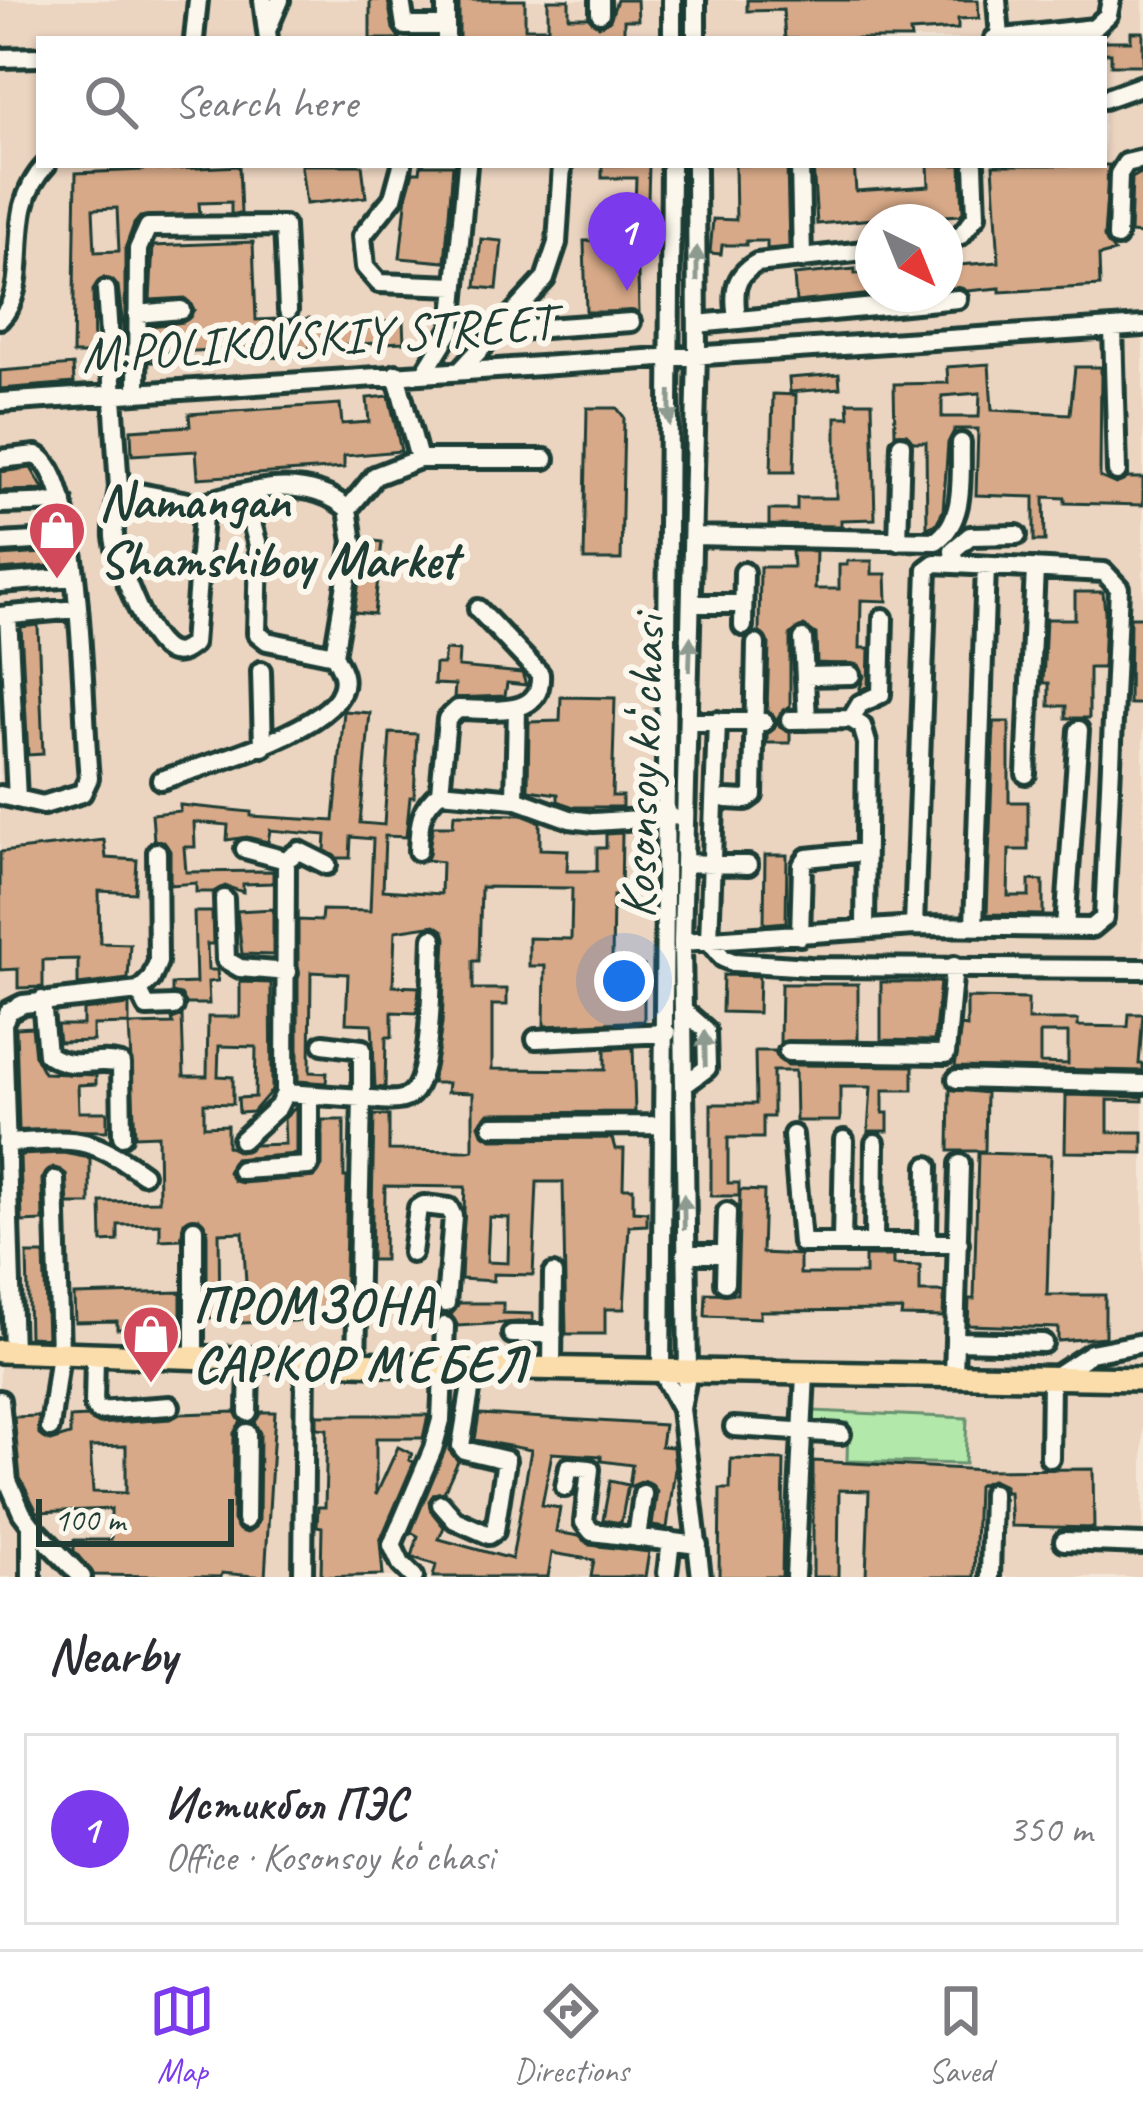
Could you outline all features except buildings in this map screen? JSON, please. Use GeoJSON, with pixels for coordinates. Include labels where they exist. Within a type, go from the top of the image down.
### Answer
{"type":"FeatureCollection","features":[{"type":"Feature","properties":{"kind":"main road"},"geometry":{"type":"LineString","coordinates":[[7,1351],[474,1367],[1143,1379]]}},
{"type":"Feature","properties":{"kind":"street"},"geometry":{"type":"LineString","coordinates":[[194,36],[198,0]]}},
{"type":"Feature","properties":{"kind":"street"},"geometry":{"type":"LineString","coordinates":[[263,0],[268,34]]}},
{"type":"Feature","properties":{"kind":"street"},"geometry":{"type":"LineString","coordinates":[[268,34],[280,0]]}},
{"type":"Feature","properties":{"kind":"street"},"geometry":{"type":"LineString","coordinates":[[401,0],[405,26],[446,33],[446,0]]}},
{"type":"Feature","properties":{"kind":"street"},"geometry":{"type":"LineString","coordinates":[[671,36],[672,0]]}},
{"type":"Feature","properties":{"kind":"street"},"geometry":{"type":"LineString","coordinates":[[696,0],[696,36]]}},
{"type":"Feature","properties":{"kind":"street"},"geometry":{"type":"LineString","coordinates":[[997,0],[997,36]]}},
{"type":"Feature","properties":{"kind":"street"},"geometry":{"type":"LineString","coordinates":[[1023,36],[1094,28],[1108,15],[1111,0]]}},
{"type":"Feature","properties":{"kind":"street"},"geometry":{"type":"LineString","coordinates":[[0,58],[36,57]]}},
{"type":"Feature","properties":{"kind":"street"},"geometry":{"type":"LineString","coordinates":[[1107,98],[1143,85]]}},
{"type":"Feature","properties":{"kind":"street"},"geometry":{"type":"LineString","coordinates":[[1117,237],[1119,174],[1126,163],[1143,159]]}},
{"type":"Feature","properties":{"kind":"street"},"geometry":{"type":"LineString","coordinates":[[0,319],[11,303],[14,217],[22,188],[43,168]]}},
{"type":"Feature","properties":{"kind":"street"},"geometry":{"type":"LineString","coordinates":[[401,168],[393,198],[362,236],[365,267],[379,283],[456,286]]}},
{"type":"Feature","properties":{"kind":"street"},"geometry":{"type":"LineString","coordinates":[[425,372],[452,328],[467,168]]}},
{"type":"Feature","properties":{"kind":"street"},"geometry":{"type":"LineString","coordinates":[[461,370],[545,279],[553,262],[562,168]]}},
{"type":"Feature","properties":{"kind":"street","name":"Kosonsoy koʻchasi"},"geometry":{"type":"LineString","coordinates":[[661,1371],[671,168]]}},
{"type":"Feature","properties":{"kind":"street","name":"Kosonsoy koʻchasi"},"geometry":{"type":"LineString","coordinates":[[681,1409],[688,1371],[682,942],[697,168]]}},
{"type":"Feature","properties":{"kind":"street"},"geometry":{"type":"LineString","coordinates":[[800,168],[802,259]]}},
{"type":"Feature","properties":{"kind":"street"},"geometry":{"type":"LineString","coordinates":[[963,232],[976,216],[974,168]]}},
{"type":"Feature","properties":{"kind":"street"},"geometry":{"type":"LineString","coordinates":[[0,188],[22,188]]}},
{"type":"Feature","properties":{"kind":"street"},"geometry":{"type":"LineString","coordinates":[[137,393],[139,242],[153,225],[284,226],[288,310]]}},
{"type":"Feature","properties":{"kind":"street"},"geometry":{"type":"LineString","coordinates":[[737,320],[735,284],[747,268],[855,252]]}},
{"type":"Feature","properties":{"kind":"street"},"geometry":{"type":"LineString","coordinates":[[106,290],[119,488],[114,533],[124,576],[156,637],[165,649],[175,652],[184,652],[193,644],[204,503]]}},
{"type":"Feature","properties":{"kind":"street"},"geometry":{"type":"LineString","coordinates":[[697,323],[855,308]]}},
{"type":"Feature","properties":{"kind":"street"},"geometry":{"type":"LineString","coordinates":[[137,314],[181,310]]}},
{"type":"Feature","properties":{"kind":"street"},"geometry":{"type":"LineString","coordinates":[[501,331],[631,322]]}},
{"type":"Feature","properties":{"kind":"street","name":"M.POLIKOVSKIY STREET"},"geometry":{"type":"LineString","coordinates":[[0,402],[1143,326]]}},
{"type":"Feature","properties":{"kind":"street"},"geometry":{"type":"LineString","coordinates":[[1112,328],[1117,471]]}},
{"type":"Feature","properties":{"kind":"street"},"geometry":{"type":"LineString","coordinates":[[396,374],[419,459]]}},
{"type":"Feature","properties":{"kind":"street"},"geometry":{"type":"LineString","coordinates":[[693,536],[936,541],[948,531],[960,497],[961,443]]}},
{"type":"Feature","properties":{"kind":"street"},"geometry":{"type":"LineString","coordinates":[[898,541],[901,446]]}},
{"type":"Feature","properties":{"kind":"street"},"geometry":{"type":"LineString","coordinates":[[0,459],[36,454],[45,459],[64,502],[77,609],[88,787],[71,799],[43,805],[9,797],[4,615],[77,609]]}},
{"type":"Feature","properties":{"kind":"street"},"geometry":{"type":"LineString","coordinates":[[348,509],[375,476],[419,459],[545,459]]}},
{"type":"Feature","properties":{"kind":"street"},"geometry":{"type":"LineString","coordinates":[[160,780],[262,747],[326,713],[342,694],[344,676],[334,656],[352,542],[348,509],[329,493],[261,486],[204,503]]}},
{"type":"Feature","properties":{"kind":"street"},"geometry":{"type":"LineString","coordinates":[[119,488],[166,500],[204,503],[238,515],[256,528],[255,627],[261,638],[334,656]]}},
{"type":"Feature","properties":{"kind":"street"},"geometry":{"type":"LineString","coordinates":[[0,504],[64,502]]}},
{"type":"Feature","properties":{"kind":"street"},"geometry":{"type":"LineString","coordinates":[[954,564],[953,550],[970,536],[1017,535]]}},
{"type":"Feature","properties":{"kind":"street"},"geometry":{"type":"LineString","coordinates":[[0,543],[69,539]]}},
{"type":"Feature","properties":{"kind":"street"},"geometry":{"type":"LineString","coordinates":[[682,942],[914,926],[1092,928],[1104,918],[1119,588],[1104,572],[935,562],[926,572],[914,926]]}},
{"type":"Feature","properties":{"kind":"street"},"geometry":{"type":"LineString","coordinates":[[974,927],[986,566]]}},
{"type":"Feature","properties":{"kind":"street"},"geometry":{"type":"LineString","coordinates":[[1026,775],[1035,568]]}},
{"type":"Feature","properties":{"kind":"street"},"geometry":{"type":"LineString","coordinates":[[743,626],[744,572]]}},
{"type":"Feature","properties":{"kind":"street"},"geometry":{"type":"LineString","coordinates":[[0,583],[74,577]]}},
{"type":"Feature","properties":{"kind":"street"},"geometry":{"type":"LineString","coordinates":[[691,604],[743,604]]}},
{"type":"Feature","properties":{"kind":"street"},"geometry":{"type":"LineString","coordinates":[[418,851],[419,818],[440,792],[447,719],[452,712],[517,709],[534,701],[541,688],[540,674],[478,609]]}},
{"type":"Feature","properties":{"kind":"street"},"geometry":{"type":"LineString","coordinates":[[851,719],[860,704],[881,694],[883,618]]}},
{"type":"Feature","properties":{"kind":"street"},"geometry":{"type":"LineString","coordinates":[[803,639],[805,676],[799,720],[851,719],[862,726],[867,743],[865,928]]}},
{"type":"Feature","properties":{"kind":"street"},"geometry":{"type":"LineString","coordinates":[[726,799],[746,800],[753,795],[760,722],[756,644]]}},
{"type":"Feature","properties":{"kind":"street"},"geometry":{"type":"LineString","coordinates":[[262,671],[262,747]]}},
{"type":"Feature","properties":{"kind":"street"},"geometry":{"type":"LineString","coordinates":[[805,676],[851,675]]}},
{"type":"Feature","properties":{"kind":"street"},"geometry":{"type":"LineString","coordinates":[[515,800],[517,709]]}},
{"type":"Feature","properties":{"kind":"street"},"geometry":{"type":"LineString","coordinates":[[709,941],[717,721]]}},
{"type":"Feature","properties":{"kind":"street"},"geometry":{"type":"LineString","coordinates":[[688,722],[760,722]]}},
{"type":"Feature","properties":{"kind":"street"},"geometry":{"type":"LineString","coordinates":[[1065,928],[1079,730]]}},
{"type":"Feature","properties":{"kind":"street"},"geometry":{"type":"LineString","coordinates":[[440,792],[515,800],[570,819],[595,822],[685,817]]}},
{"type":"Feature","properties":{"kind":"street"},"geometry":{"type":"LineString","coordinates":[[245,849],[286,860],[299,851],[327,865]]}},
{"type":"Feature","properties":{"kind":"street"},"geometry":{"type":"LineString","coordinates":[[7,1351],[3,1023],[9,1012],[42,1000],[140,991],[151,979],[158,962],[157,852]]}},
{"type":"Feature","properties":{"kind":"street"},"geometry":{"type":"LineString","coordinates":[[800,936],[802,865],[807,858],[865,852]]}},
{"type":"Feature","properties":{"kind":"street"},"geometry":{"type":"LineString","coordinates":[[242,1141],[272,1114],[284,1093],[286,860]]}},
{"type":"Feature","properties":{"kind":"street"},"geometry":{"type":"LineString","coordinates":[[684,863],[748,865]]}},
{"type":"Feature","properties":{"kind":"street"},"geometry":{"type":"LineString","coordinates":[[224,899],[226,960],[240,968],[288,972]]}},
{"type":"Feature","properties":{"kind":"street"},"geometry":{"type":"LineString","coordinates":[[284,1093],[402,1100],[418,1088],[426,1054],[433,938]]}},
{"type":"Feature","properties":{"kind":"street","name":"Kosonsoy koʻchasi"},"geometry":{"type":"LineString","coordinates":[[709,941],[733,962],[811,968],[1143,969]]}},
{"type":"Feature","properties":{"kind":"street"},"geometry":{"type":"LineString","coordinates":[[788,1052],[946,1054],[954,966]]}},
{"type":"Feature","properties":{"kind":"street"},"geometry":{"type":"LineString","coordinates":[[140,991],[147,1007],[174,1006]]}},
{"type":"Feature","properties":{"kind":"street"},"geometry":{"type":"LineString","coordinates":[[42,1000],[47,1054],[65,1065],[121,1064],[122,1136]]}},
{"type":"Feature","properties":{"kind":"street"},"geometry":{"type":"LineString","coordinates":[[682,1010],[706,1030],[709,1052],[706,1068],[683,1086]]}},
{"type":"Feature","properties":{"kind":"street"},"geometry":{"type":"LineString","coordinates":[[536,1039],[682,1033]]}},
{"type":"Feature","properties":{"kind":"street"},"geometry":{"type":"LineString","coordinates":[[323,1044],[362,1049],[356,1363]]}},
{"type":"Feature","properties":{"kind":"street"},"geometry":{"type":"LineString","coordinates":[[957,1079],[1143,1084]]}},
{"type":"Feature","properties":{"kind":"street"},"geometry":{"type":"LineString","coordinates":[[241,1170],[309,1166],[309,1096]]}},
{"type":"Feature","properties":{"kind":"street"},"geometry":{"type":"LineString","coordinates":[[492,1126],[662,1125]]}},
{"type":"Feature","properties":{"kind":"street"},"geometry":{"type":"LineString","coordinates":[[794,1135],[800,1241],[804,1244],[959,1243]]}},
{"type":"Feature","properties":{"kind":"street"},"geometry":{"type":"LineString","coordinates":[[6,1143],[83,1140],[143,1174]]}},
{"type":"Feature","properties":{"kind":"street"},"geometry":{"type":"LineString","coordinates":[[842,1242],[844,1140]]}},
{"type":"Feature","properties":{"kind":"street"},"geometry":{"type":"LineString","coordinates":[[874,1243],[875,1143]]}},
{"type":"Feature","properties":{"kind":"street"},"geometry":{"type":"LineString","coordinates":[[954,1376],[960,1164]]}},
{"type":"Feature","properties":{"kind":"street"},"geometry":{"type":"LineString","coordinates":[[927,1243],[928,1166]]}},
{"type":"Feature","properties":{"kind":"street"},"geometry":{"type":"LineString","coordinates":[[50,1428],[60,1353],[56,1180]]}},
{"type":"Feature","properties":{"kind":"street"},"geometry":{"type":"LineString","coordinates":[[412,1253],[418,1208],[448,1208],[453,1216],[446,1303]]}},
{"type":"Feature","properties":{"kind":"street"},"geometry":{"type":"LineString","coordinates":[[725,1283],[727,1212]]}},
{"type":"Feature","properties":{"kind":"street"},"geometry":{"type":"LineString","coordinates":[[194,1229],[194,1357]]}},
{"type":"Feature","properties":{"kind":"street"},"geometry":{"type":"LineString","coordinates":[[685,1254],[726,1253]]}},
{"type":"Feature","properties":{"kind":"street"},"geometry":{"type":"LineString","coordinates":[[552,1368],[553,1274]]}},
{"type":"Feature","properties":{"kind":"street"},"geometry":{"type":"LineString","coordinates":[[414,1577],[392,1545],[438,1433],[445,1326]]}},
{"type":"Feature","properties":{"kind":"street"},"geometry":{"type":"LineString","coordinates":[[512,1334],[553,1334]]}},
{"type":"Feature","properties":{"kind":"street"},"geometry":{"type":"LineString","coordinates":[[956,1341],[1043,1343]]}},
{"type":"Feature","properties":{"kind":"street"},"geometry":{"type":"LineString","coordinates":[[1050,1458],[1051,1378],[1091,1353],[1143,1343]]}},
{"type":"Feature","properties":{"kind":"street"},"geometry":{"type":"LineString","coordinates":[[95,1354],[94,1406],[98,1411],[170,1406]]}},
{"type":"Feature","properties":{"kind":"street"},"geometry":{"type":"LineString","coordinates":[[248,1412],[249,1359]]}},
{"type":"Feature","properties":{"kind":"street"},"geometry":{"type":"LineString","coordinates":[[303,1577],[305,1361]]}},
{"type":"Feature","properties":{"kind":"street"},"geometry":{"type":"LineString","coordinates":[[441,1504],[454,1520],[489,1535],[495,1531],[506,1460],[464,1450],[461,1445],[474,1367]]}},
{"type":"Feature","properties":{"kind":"street"},"geometry":{"type":"LineString","coordinates":[[661,1371],[681,1409],[701,1577]]}},
{"type":"Feature","properties":{"kind":"street"},"geometry":{"type":"LineString","coordinates":[[795,1577],[805,1374]]}},
{"type":"Feature","properties":{"kind":"street"},"geometry":{"type":"LineString","coordinates":[[0,1400],[8,1481],[22,1513],[82,1577]]}},
{"type":"Feature","properties":{"kind":"street"},"geometry":{"type":"LineString","coordinates":[[734,1427],[841,1434]]}},
{"type":"Feature","properties":{"kind":"street"},"geometry":{"type":"LineString","coordinates":[[246,1520],[247,1432]]}},
{"type":"Feature","properties":{"kind":"street"},"geometry":{"type":"LineString","coordinates":[[565,1487],[569,1467],[592,1471],[586,1527],[592,1532],[698,1545]]}},
{"type":"Feature","properties":{"kind":"street"},"geometry":{"type":"LineString","coordinates":[[989,1577],[992,1493]]}},
{"type":"Feature","properties":{"kind":"street"},"geometry":{"type":"LineString","coordinates":[[637,1538],[643,1495]]}},
{"type":"Feature","properties":{"kind":"street"},"geometry":{"type":"LineString","coordinates":[[31,1577],[32,1525]]}},
{"type":"Feature","properties":{"kind":"street"},"geometry":{"type":"LineString","coordinates":[[667,1573],[671,1541]]}},
{"type":"Feature","properties":{"kind":"street"},"geometry":{"type":"LineString","coordinates":[[1064,1541],[1143,1544]]}},
{"type":"Feature","properties":{"kind":"shaded area"},"geometry":{"type":"Polygon","coordinates":[[[0,0],[1143,0],[1143,1577],[0,1577],[0,0]]]}},
{"type":"Feature","properties":{"kind":"green space"},"geometry":{"type":"Polygon","coordinates":[[[813,1411],[967,1418],[965,1464],[847,1461],[848,1423],[812,1423],[813,1411]]]}},
{"type":"Feature","properties":{"kind":"place","name":"Истикбол ПЭС"},"geometry":{"type":"Point","coordinates":[627,291]}},
{"type":"Feature","properties":{"kind":"place","name":"Namangan Shamshiboy Market"},"geometry":{"type":"Point","coordinates":[57,581]}},
{"type":"Feature","properties":{"kind":"place","name":"ПРОМЗОНА САРКОР МЕБЕЛ"},"geometry":{"type":"Point","coordinates":[151,1385]}}]}
